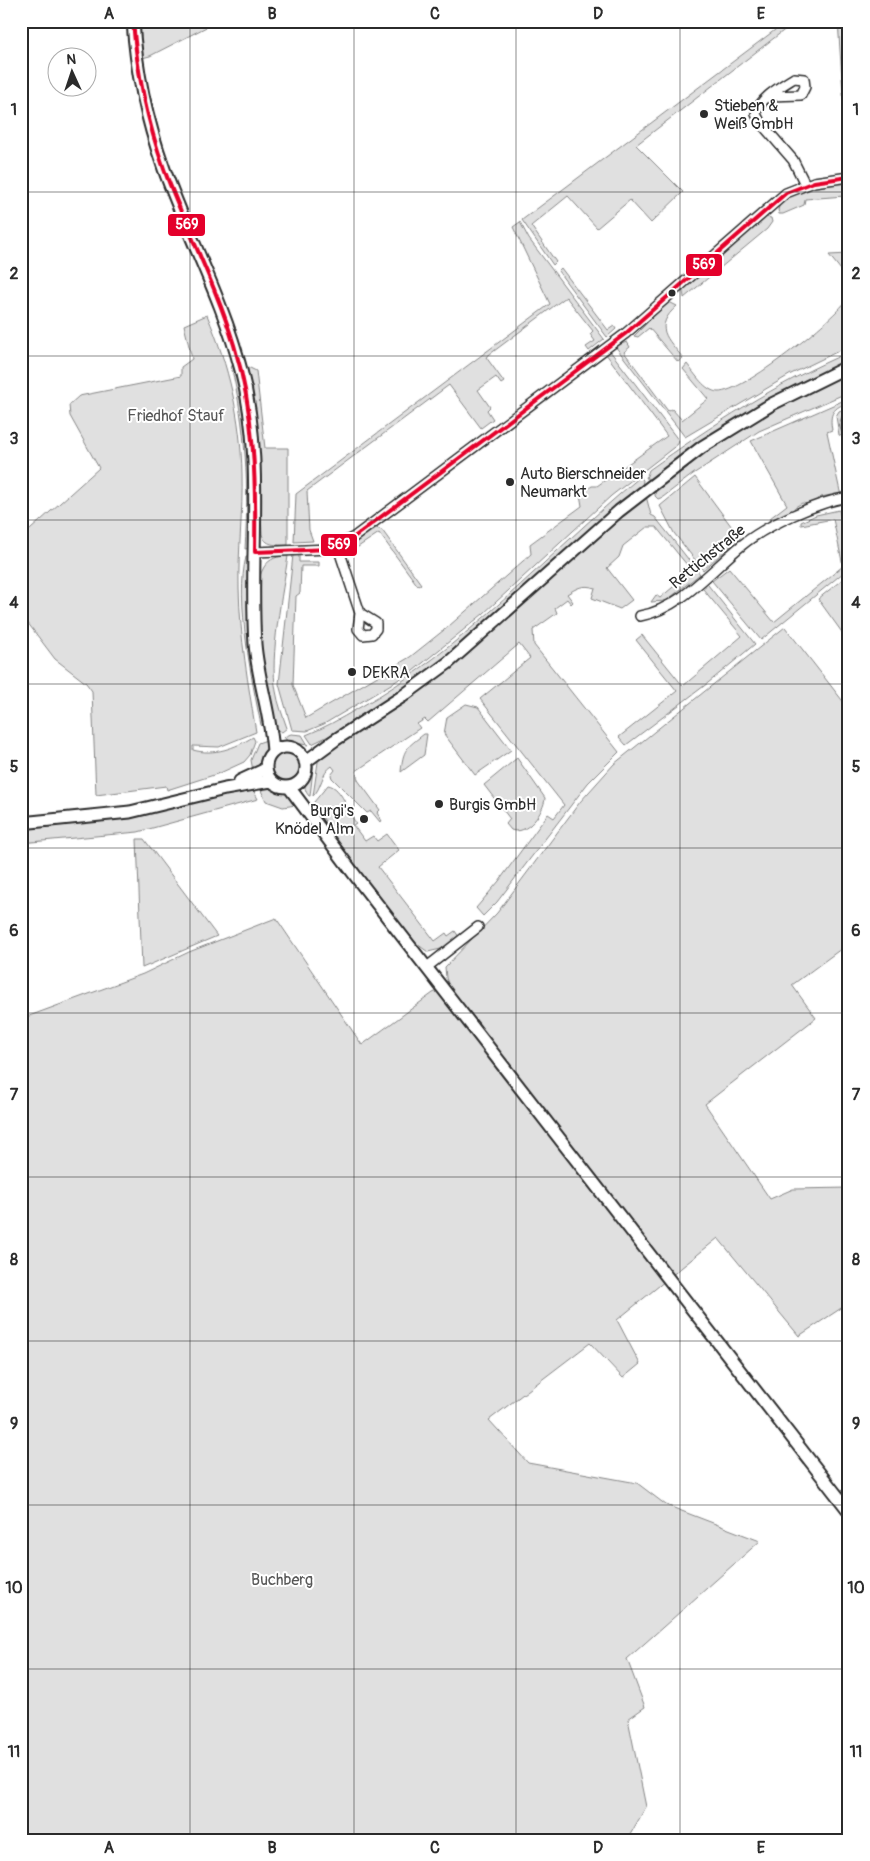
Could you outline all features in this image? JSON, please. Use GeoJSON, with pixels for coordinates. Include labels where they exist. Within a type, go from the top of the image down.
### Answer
{"type":"FeatureCollection","features":[{"type":"Feature","properties":{"kind":"street"},"geometry":{"type":"LineString","coordinates":[[133,21],[138,74],[151,130],[173,192],[228,327],[244,382],[255,463],[255,645],[270,720],[273,752]]}},
{"type":"Feature","properties":{"kind":"street"},"geometry":{"type":"LineString","coordinates":[[770,96],[759,106],[756,114],[760,122],[793,160],[805,184]]}},
{"type":"Feature","properties":{"kind":"street"},"geometry":{"type":"LineString","coordinates":[[255,552],[324,550],[338,547],[368,527],[626,334],[774,203],[805,184],[849,177]]}},
{"type":"Feature","properties":{"kind":"street"},"geometry":{"type":"LineString","coordinates":[[306,762],[334,740],[395,702],[448,663],[619,511],[702,447],[772,404],[849,366]]}},
{"type":"Feature","properties":{"kind":"street","name":"Rettichstraße"},"geometry":{"type":"LineString","coordinates":[[640,616],[665,609],[752,538],[810,508],[849,497]]}},
{"type":"Feature","properties":{"kind":"street"},"geometry":{"type":"LineString","coordinates":[[338,547],[360,612]]}},
{"type":"Feature","properties":{"kind":"street"},"geometry":{"type":"LineString","coordinates":[[270,720],[286,747]]}},
{"type":"Feature","properties":{"kind":"street"},"geometry":{"type":"LineString","coordinates":[[298,751],[306,762],[306,772],[295,784],[280,786],[271,781],[266,769],[267,760],[273,752],[286,747],[298,751],[334,740]]}},
{"type":"Feature","properties":{"kind":"street"},"geometry":{"type":"LineString","coordinates":[[225,789],[266,769]]}},
{"type":"Feature","properties":{"kind":"street"},"geometry":{"type":"LineString","coordinates":[[21,823],[130,812],[225,789],[271,781]]}},
{"type":"Feature","properties":{"kind":"street"},"geometry":{"type":"LineString","coordinates":[[295,784],[315,820],[849,1512]]}},
{"type":"Feature","properties":{"kind":"street"},"geometry":{"type":"LineString","coordinates":[[427,967],[478,927]]}},
{"type":"Feature","properties":{"kind":"green space"},"geometry":{"type":"Polygon","coordinates":[[[139,21],[218,21],[150,56],[142,58],[139,21]]]}},
{"type":"Feature","properties":{"kind":"green space"},"geometry":{"type":"Polygon","coordinates":[[[787,21],[796,21],[636,145],[683,192],[651,223],[630,200],[597,228],[568,196],[531,226],[556,262],[553,265],[522,220],[787,21]]]}},
{"type":"Feature","properties":{"kind":"green space"},"geometry":{"type":"Polygon","coordinates":[[[838,21],[849,21],[848,167],[838,21]]]}},
{"type":"Feature","properties":{"kind":"green space"},"geometry":{"type":"Polygon","coordinates":[[[849,180],[849,254],[845,196],[805,199],[804,205],[779,214],[778,210],[781,203],[788,196],[808,188],[849,180]]]}},
{"type":"Feature","properties":{"kind":"green space"},"geometry":{"type":"Polygon","coordinates":[[[766,217],[771,218],[772,222],[767,229],[684,298],[683,291],[687,284],[711,266],[723,252],[766,217]]]}},
{"type":"Feature","properties":{"kind":"green space"},"geometry":{"type":"Polygon","coordinates":[[[520,222],[529,239],[604,339],[589,351],[586,347],[595,341],[590,334],[593,331],[566,297],[486,357],[504,382],[501,384],[496,377],[478,390],[490,407],[487,410],[493,419],[481,428],[449,385],[307,491],[309,530],[313,541],[294,542],[296,494],[550,304],[513,227],[520,222]]]}},
{"type":"Feature","properties":{"kind":"green space"},"geometry":{"type":"Polygon","coordinates":[[[849,254],[849,280],[829,255],[849,254]]]}},
{"type":"Feature","properties":{"kind":"green space"},"geometry":{"type":"Polygon","coordinates":[[[561,268],[608,330],[614,326],[616,329],[607,337],[558,271],[561,268]]]}},
{"type":"Feature","properties":{"kind":"green space"},"geometry":{"type":"Polygon","coordinates":[[[849,297],[849,346],[791,374],[685,437],[615,346],[627,342],[630,347],[624,352],[668,411],[672,409],[682,420],[708,399],[683,369],[687,364],[709,389],[718,392],[730,389],[747,381],[788,353],[826,321],[849,297]]]}},
{"type":"Feature","properties":{"kind":"green space"},"geometry":{"type":"Polygon","coordinates":[[[669,302],[677,306],[670,313],[664,326],[668,338],[683,358],[678,362],[649,328],[638,337],[634,336],[659,311],[658,309],[669,302]]]}},
{"type":"Feature","properties":{"kind":"green space","name":"Friedhof Stauf"},"geometry":{"type":"Polygon","coordinates":[[[207,315],[222,354],[232,393],[239,433],[242,488],[239,574],[241,624],[256,732],[219,747],[193,746],[193,750],[209,752],[224,750],[239,745],[253,737],[255,741],[250,755],[244,762],[220,773],[167,790],[166,786],[96,795],[92,691],[86,683],[55,659],[21,614],[21,538],[99,468],[70,416],[69,405],[79,396],[181,376],[181,367],[192,359],[184,325],[207,315]]]}},
{"type":"Feature","properties":{"kind":"green space"},"geometry":{"type":"Polygon","coordinates":[[[610,351],[679,441],[678,444],[611,496],[483,614],[413,671],[324,724],[307,731],[292,730],[279,684],[293,555],[299,555],[299,562],[319,562],[319,566],[301,566],[300,593],[296,596],[293,685],[306,718],[410,657],[449,626],[531,554],[530,544],[582,506],[580,494],[592,486],[597,486],[667,436],[606,354],[610,351]]]}},
{"type":"Feature","properties":{"kind":"green space"},"geometry":{"type":"Polygon","coordinates":[[[849,352],[849,362],[796,385],[746,413],[651,479],[646,478],[649,470],[746,406],[796,377],[849,352]]]}},
{"type":"Feature","properties":{"kind":"green space"},"geometry":{"type":"Polygon","coordinates":[[[231,366],[235,367],[248,425],[251,548],[245,549],[247,503],[245,457],[240,412],[231,366]]]}},
{"type":"Feature","properties":{"kind":"green space"},"geometry":{"type":"Polygon","coordinates":[[[248,367],[256,371],[265,448],[288,448],[288,545],[268,543],[262,534],[258,448],[246,368],[248,367]]]}},
{"type":"Feature","properties":{"kind":"green space"},"geometry":{"type":"Polygon","coordinates":[[[849,372],[849,392],[759,431],[693,474],[663,497],[658,499],[655,496],[656,487],[684,470],[710,447],[784,403],[849,372]]]}},
{"type":"Feature","properties":{"kind":"green space"},"geometry":{"type":"Polygon","coordinates":[[[849,398],[849,402],[833,412],[831,419],[832,430],[827,432],[841,496],[834,498],[831,495],[821,497],[813,503],[802,503],[795,507],[793,512],[774,522],[769,521],[770,518],[787,505],[751,441],[849,398]]]}},
{"type":"Feature","properties":{"kind":"green space"},"geometry":{"type":"Polygon","coordinates":[[[849,407],[849,412],[843,414],[842,434],[849,436],[849,439],[839,435],[836,416],[839,411],[849,407]]]}},
{"type":"Feature","properties":{"kind":"green space"},"geometry":{"type":"Polygon","coordinates":[[[640,477],[643,480],[642,487],[423,677],[349,726],[312,744],[306,735],[357,709],[433,659],[469,630],[640,477]]]}},
{"type":"Feature","properties":{"kind":"green space"},"geometry":{"type":"Polygon","coordinates":[[[695,477],[740,538],[703,570],[674,533],[660,506],[695,477]]]}},
{"type":"Feature","properties":{"kind":"green space"},"geometry":{"type":"Polygon","coordinates":[[[646,496],[651,515],[655,517],[700,574],[666,601],[651,602],[656,595],[660,598],[692,571],[656,527],[647,527],[623,546],[619,557],[607,568],[632,600],[620,609],[592,598],[595,588],[580,587],[567,594],[573,602],[571,604],[567,599],[555,608],[557,613],[533,630],[534,645],[619,752],[588,783],[497,902],[483,916],[476,908],[499,881],[548,814],[554,818],[564,805],[480,699],[530,658],[519,644],[428,722],[425,719],[417,724],[420,728],[356,771],[358,780],[380,810],[377,813],[382,821],[380,822],[371,811],[367,813],[332,778],[331,775],[335,770],[332,766],[328,769],[313,796],[318,762],[316,756],[378,720],[416,693],[589,542],[646,496]]]}},
{"type":"Feature","properties":{"kind":"green space"},"geometry":{"type":"Polygon","coordinates":[[[839,510],[849,555],[849,568],[761,640],[712,581],[729,568],[774,622],[843,566],[833,519],[801,525],[801,522],[816,515],[839,510]]]}},
{"type":"Feature","properties":{"kind":"green space"},"geometry":{"type":"Polygon","coordinates":[[[376,528],[382,530],[421,584],[418,586],[379,533],[346,555],[348,548],[376,528]]]}},
{"type":"Feature","properties":{"kind":"green space"},"geometry":{"type":"Polygon","coordinates":[[[288,556],[277,624],[274,660],[277,696],[287,728],[282,732],[278,730],[264,672],[260,647],[257,600],[259,580],[264,567],[274,558],[288,556]]]}},
{"type":"Feature","properties":{"kind":"green space"},"geometry":{"type":"Polygon","coordinates":[[[246,557],[249,557],[265,729],[261,725],[246,641],[242,595],[246,557]]]}},
{"type":"Feature","properties":{"kind":"green space"},"geometry":{"type":"Polygon","coordinates":[[[849,574],[849,642],[818,599],[849,574]]]}},
{"type":"Feature","properties":{"kind":"green space"},"geometry":{"type":"Polygon","coordinates":[[[708,585],[755,644],[708,683],[626,745],[619,737],[677,691],[636,640],[642,635],[683,686],[742,636],[703,589],[708,585]]]}},
{"type":"Feature","properties":{"kind":"green space","name":"Buchberg"},"geometry":{"type":"Polygon","coordinates":[[[785,627],[849,709],[849,943],[792,985],[816,1018],[705,1104],[770,1199],[793,1189],[849,1188],[849,1303],[799,1336],[718,1238],[617,1320],[640,1364],[623,1378],[590,1343],[489,1420],[528,1463],[637,1483],[666,1505],[760,1541],[627,1659],[645,1707],[628,1719],[646,1807],[627,1840],[21,1840],[21,1019],[143,974],[189,952],[276,918],[362,1045],[433,993],[449,986],[445,967],[497,913],[580,802],[614,764],[785,627]]]}},
{"type":"Feature","properties":{"kind":"green space"},"geometry":{"type":"Polygon","coordinates":[[[466,704],[478,707],[511,750],[475,775],[444,734],[447,717],[466,704]]]}},
{"type":"Feature","properties":{"kind":"green space"},"geometry":{"type":"Polygon","coordinates":[[[291,734],[302,735],[308,745],[288,742],[284,737],[291,734]]]}},
{"type":"Feature","properties":{"kind":"green space"},"geometry":{"type":"Polygon","coordinates":[[[424,734],[427,734],[424,755],[401,772],[406,750],[424,734]]]}},
{"type":"Feature","properties":{"kind":"green space"},"geometry":{"type":"Polygon","coordinates":[[[269,739],[264,756],[253,771],[251,760],[258,743],[269,739]]]}},
{"type":"Feature","properties":{"kind":"green space"},"geometry":{"type":"Polygon","coordinates":[[[286,752],[296,756],[300,766],[296,776],[286,780],[276,776],[272,766],[276,756],[286,752]]]}},
{"type":"Feature","properties":{"kind":"green space"},"geometry":{"type":"Polygon","coordinates":[[[517,758],[545,798],[542,810],[534,822],[517,831],[511,830],[506,824],[510,819],[484,785],[517,758]]]}},
{"type":"Feature","properties":{"kind":"green space"},"geometry":{"type":"Polygon","coordinates":[[[314,761],[309,796],[305,788],[305,780],[310,764],[314,761]]]}},
{"type":"Feature","properties":{"kind":"green space"},"geometry":{"type":"Polygon","coordinates":[[[258,784],[269,785],[284,791],[297,802],[296,805],[283,807],[266,801],[258,784]]]}},
{"type":"Feature","properties":{"kind":"green space"},"geometry":{"type":"Polygon","coordinates":[[[328,785],[337,790],[341,795],[356,823],[353,825],[365,841],[373,836],[377,841],[387,834],[399,850],[378,867],[435,941],[446,933],[448,936],[455,931],[459,937],[445,948],[428,952],[417,944],[360,873],[314,805],[314,802],[328,785]]]}},
{"type":"Feature","properties":{"kind":"green space"},"geometry":{"type":"Polygon","coordinates":[[[252,788],[258,799],[138,832],[21,843],[21,829],[136,817],[252,788]]]}},
{"type":"Feature","properties":{"kind":"green space"},"geometry":{"type":"Polygon","coordinates":[[[137,839],[144,839],[217,936],[142,968],[137,839]]]}},
{"type":"Feature","properties":{"kind":"shaded area"},"geometry":{"type":"Polygon","coordinates":[[[849,412],[849,436],[842,434],[839,424],[843,414],[849,412]]]}},
{"type":"Feature","properties":{"kind":"transit line","name":"569"},"geometry":{"type":"LineString","coordinates":[[133,21],[137,59],[144,96],[158,151],[219,301],[241,371],[253,448],[255,552],[330,549],[354,537],[625,334],[786,193],[814,182],[849,177]]}},
{"type":"Feature","properties":{"kind":"place","name":"Stieben & Weiß GmbH"},"geometry":{"type":"Point","coordinates":[704,114]}},
{"type":"Feature","properties":{"kind":"place","name":"Auto Bierschneider Neumarkt"},"geometry":{"type":"Point","coordinates":[510,482]}},
{"type":"Feature","properties":{"kind":"place","name":"DEKRA"},"geometry":{"type":"Point","coordinates":[352,672]}},
{"type":"Feature","properties":{"kind":"place","name":"Burgis GmbH"},"geometry":{"type":"Point","coordinates":[439,804]}},
{"type":"Feature","properties":{"kind":"place","name":"Burgi's Knödel Alm"},"geometry":{"type":"Point","coordinates":[364,819]}}]}
